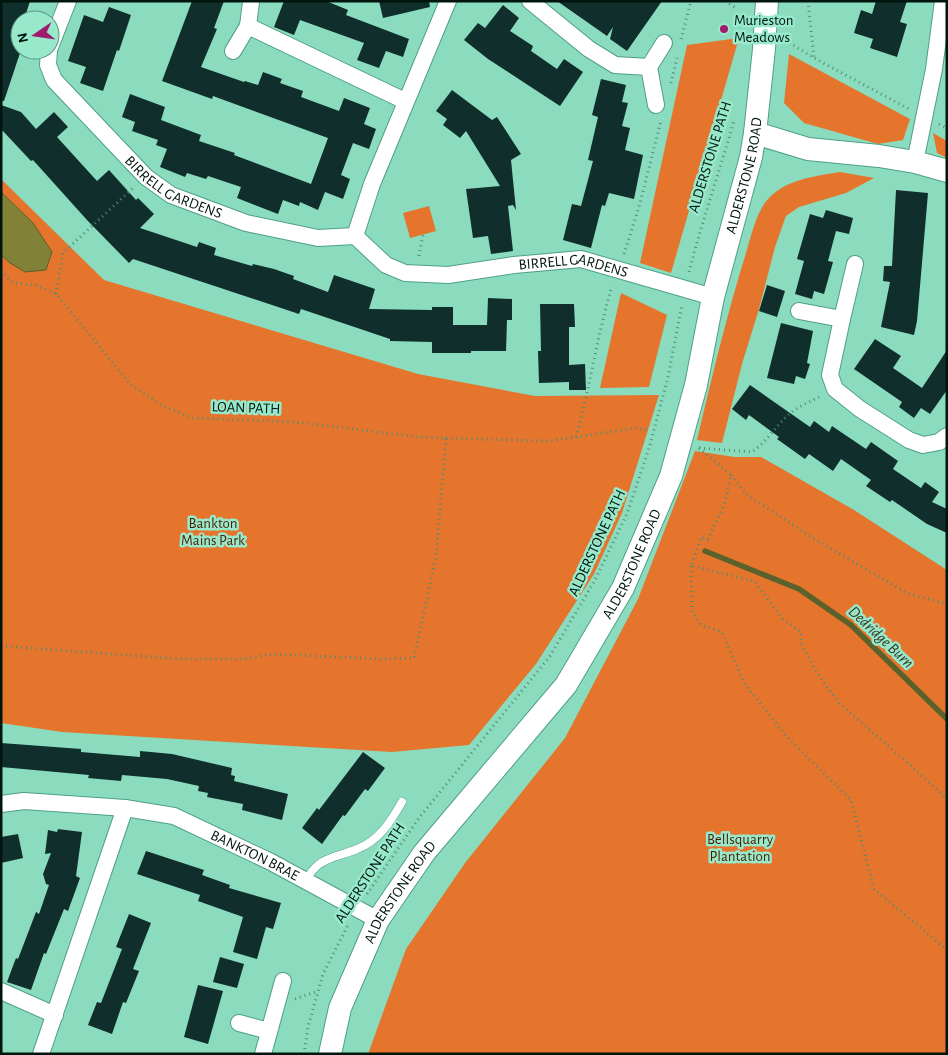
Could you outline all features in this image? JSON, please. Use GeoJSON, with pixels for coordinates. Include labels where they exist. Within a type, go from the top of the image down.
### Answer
{"type":"FeatureCollection","features":[{"type":"Feature","properties":{"kind":"street","name":"BIRRELL GARDENS"},"geometry":{"type":"LineString","coordinates":[[60,22],[68,1]]}},
{"type":"Feature","properties":{"kind":"street"},"geometry":{"type":"LineString","coordinates":[[355,236],[372,184],[448,1]]}},
{"type":"Feature","properties":{"kind":"street"},"geometry":{"type":"LineString","coordinates":[[530,1],[590,50],[616,65],[649,67],[672,43]]}},
{"type":"Feature","properties":{"kind":"street","name":"ALDERSTONE ROAD"},"geometry":{"type":"LineString","coordinates":[[330,1054],[340,1008],[378,920],[424,853],[566,685],[623,588],[672,476],[696,385],[713,297],[751,158],[764,49],[767,1]]}},
{"type":"Feature","properties":{"kind":"street"},"geometry":{"type":"LineString","coordinates":[[915,162],[934,69],[943,1]]}},
{"type":"Feature","properties":{"kind":"street"},"geometry":{"type":"LineString","coordinates":[[233,51],[248,26],[251,2]]}},
{"type":"Feature","properties":{"kind":"street"},"geometry":{"type":"LineString","coordinates":[[248,26],[405,101]]}},
{"type":"Feature","properties":{"kind":"street","name":"BIRRELL GARDENS"},"geometry":{"type":"LineString","coordinates":[[49,60],[48,65],[54,80],[146,176],[171,196],[246,223],[318,238],[355,236],[386,265],[404,273],[448,275],[514,265],[582,259],[713,297]]}},
{"type":"Feature","properties":{"kind":"street"},"geometry":{"type":"LineString","coordinates":[[649,67],[659,113]]}},
{"type":"Feature","properties":{"kind":"street"},"geometry":{"type":"LineString","coordinates":[[755,133],[808,149],[879,156],[915,162],[947,171]]}},
{"type":"Feature","properties":{"kind":"street"},"geometry":{"type":"LineString","coordinates":[[751,158],[808,149]]}},
{"type":"Feature","properties":{"kind":"street"},"geometry":{"type":"LineString","coordinates":[[855,264],[830,376],[835,389],[860,409],[909,440],[923,445],[939,442],[947,436]]}},
{"type":"Feature","properties":{"kind":"street"},"geometry":{"type":"LineString","coordinates":[[799,311],[842,319]]}},
{"type":"Feature","properties":{"kind":"street","name":"BANKTON BRAE"},"geometry":{"type":"LineString","coordinates":[[1,804],[24,801],[71,806],[125,808],[174,816],[271,862],[378,920]]}},
{"type":"Feature","properties":{"kind":"street"},"geometry":{"type":"LineString","coordinates":[[41,1054],[125,808]]}},
{"type":"Feature","properties":{"kind":"street"},"geometry":{"type":"LineString","coordinates":[[263,1054],[283,982]]}},
{"type":"Feature","properties":{"kind":"street"},"geometry":{"type":"LineString","coordinates":[[1,991],[55,1015]]}},
{"type":"Feature","properties":{"kind":"street"},"geometry":{"type":"LineString","coordinates":[[239,1023],[269,1031]]}},
{"type":"Feature","properties":{"kind":"lane"},"geometry":{"type":"LineString","coordinates":[[306,880],[317,865],[335,856],[359,849],[376,838],[389,825],[402,802]]}},
{"type":"Feature","properties":{"kind":"path"},"geometry":{"type":"LineString","coordinates":[[672,43],[690,1]]}},
{"type":"Feature","properties":{"kind":"path"},"geometry":{"type":"LineString","coordinates":[[725,1],[736,8]]}},
{"type":"Feature","properties":{"kind":"path"},"geometry":{"type":"LineString","coordinates":[[808,1],[814,58]]}},
{"type":"Feature","properties":{"kind":"path"},"geometry":{"type":"LineString","coordinates":[[785,40],[814,58],[924,118]]}},
{"type":"Feature","properties":{"kind":"path"},"geometry":{"type":"LineString","coordinates":[[668,92],[678,54]]}},
{"type":"Feature","properties":{"kind":"path"},"geometry":{"type":"LineString","coordinates":[[576,437],[604,314],[613,283],[620,270],[639,207],[659,113]]}},
{"type":"Feature","properties":{"kind":"path","name":"ALDERSTONE PATH"},"geometry":{"type":"LineString","coordinates":[[304,1054],[308,1027],[323,974],[357,908],[419,818],[550,656],[594,582],[627,514],[650,446],[668,377],[685,289],[698,236],[736,114]]}},
{"type":"Feature","properties":{"kind":"path"},"geometry":{"type":"LineString","coordinates":[[56,294],[63,253],[146,176]]}},
{"type":"Feature","properties":{"kind":"path","name":"LOAN PATH"},"geometry":{"type":"LineString","coordinates":[[1,271],[13,283],[36,285],[56,294],[131,385],[163,406],[193,418],[295,422],[419,437],[547,441],[636,428],[649,430]]}},
{"type":"Feature","properties":{"kind":"path"},"geometry":{"type":"LineString","coordinates":[[835,389],[800,406],[787,416],[759,447],[752,452],[699,448],[730,475],[746,494],[816,540],[907,593],[947,604]]}},
{"type":"Feature","properties":{"kind":"path"},"geometry":{"type":"LineString","coordinates":[[1,646],[180,658],[244,660],[272,654],[382,659],[414,658],[436,557],[446,438]]}},
{"type":"Feature","properties":{"kind":"path"},"geometry":{"type":"LineString","coordinates":[[730,475],[724,505],[708,539],[701,537],[691,566],[692,612],[700,625],[722,632],[744,683],[787,737],[851,800],[874,889],[947,950]]}},
{"type":"Feature","properties":{"kind":"path"},"geometry":{"type":"LineString","coordinates":[[691,566],[754,580],[782,618],[801,632],[801,644],[818,676],[839,703],[908,762],[947,799]]}},
{"type":"Feature","properties":{"kind":"green space"},"geometry":{"type":"Polygon","coordinates":[[[739,38],[671,273],[640,263],[687,45],[739,38]]]}},
{"type":"Feature","properties":{"kind":"green space"},"geometry":{"type":"Polygon","coordinates":[[[789,54],[910,119],[903,140],[878,144],[804,123],[784,103],[789,54]]]}},
{"type":"Feature","properties":{"kind":"green space"},"geometry":{"type":"Polygon","coordinates":[[[933,133],[947,141],[947,158],[937,153],[933,133]]]}},
{"type":"Feature","properties":{"kind":"green space"},"geometry":{"type":"Polygon","coordinates":[[[840,172],[874,178],[846,193],[799,207],[786,216],[775,247],[742,364],[722,443],[697,440],[732,299],[752,231],[761,208],[770,197],[785,186],[803,179],[840,172]]]}},
{"type":"Feature","properties":{"kind":"green space","name":"Bankton Mains Park"},"geometry":{"type":"Polygon","coordinates":[[[1,179],[104,280],[418,374],[535,396],[659,395],[622,513],[594,574],[536,664],[469,745],[392,752],[62,732],[1,723],[1,179]]]}},
{"type":"Feature","properties":{"kind":"green space"},"geometry":{"type":"Polygon","coordinates":[[[429,206],[436,231],[410,238],[403,213],[429,206]]]}},
{"type":"Feature","properties":{"kind":"green space"},"geometry":{"type":"Polygon","coordinates":[[[621,293],[667,315],[649,387],[600,388],[621,293]]]}},
{"type":"Feature","properties":{"kind":"green space","name":"Bellsquarry Plantation"},"geometry":{"type":"Polygon","coordinates":[[[695,451],[735,457],[761,457],[854,510],[947,570],[947,1054],[368,1054],[406,949],[465,863],[565,738],[638,599],[695,451]]]}},
{"type":"Feature","properties":{"kind":"shaded area"},"geometry":{"type":"Polygon","coordinates":[[[1,192],[33,223],[52,252],[46,270],[25,272],[1,255],[1,192]]]}},
{"type":"Feature","properties":{"kind":"building"},"geometry":{"type":"Polygon","coordinates":[[[1,1],[30,1],[27,10],[10,10],[10,60],[18,60],[4,101],[1,101],[1,1]]]}},
{"type":"Feature","properties":{"kind":"building"},"geometry":{"type":"Polygon","coordinates":[[[192,1],[224,1],[214,28],[217,29],[201,67],[258,85],[263,72],[282,79],[280,83],[303,91],[301,97],[339,111],[344,98],[370,108],[364,124],[376,129],[369,149],[353,143],[341,175],[350,179],[343,199],[325,192],[318,210],[300,202],[299,206],[283,200],[278,214],[237,198],[241,187],[208,176],[206,179],[187,173],[185,177],[160,167],[167,149],[156,145],[158,140],[132,131],[135,122],[122,117],[130,94],[165,107],[161,120],[201,135],[199,141],[235,153],[234,155],[311,184],[328,138],[213,96],[212,99],[162,81],[192,1]]]}},
{"type":"Feature","properties":{"kind":"building"},"geometry":{"type":"Polygon","coordinates":[[[284,1],[326,1],[348,10],[346,15],[409,39],[403,57],[386,51],[379,68],[357,60],[364,43],[300,20],[294,35],[274,27],[284,1]]]}},
{"type":"Feature","properties":{"kind":"building"},"geometry":{"type":"Polygon","coordinates":[[[379,1],[429,1],[430,7],[383,18],[379,1]]]}},
{"type":"Feature","properties":{"kind":"building"},"geometry":{"type":"Polygon","coordinates":[[[557,1],[662,1],[627,51],[610,39],[613,27],[607,36],[557,1]]]}},
{"type":"Feature","properties":{"kind":"building"},"geometry":{"type":"Polygon","coordinates":[[[876,1],[907,1],[900,22],[907,24],[897,57],[870,48],[873,39],[854,33],[861,10],[872,14],[876,1]]]}},
{"type":"Feature","properties":{"kind":"building"},"geometry":{"type":"Polygon","coordinates":[[[503,5],[519,18],[510,31],[533,46],[531,51],[557,69],[564,59],[583,72],[560,106],[488,59],[464,40],[478,23],[485,28],[503,5]]]}},
{"type":"Feature","properties":{"kind":"building"},"geometry":{"type":"Polygon","coordinates":[[[109,7],[131,15],[103,91],[80,83],[86,67],[68,61],[84,15],[103,22],[109,7]]]}},
{"type":"Feature","properties":{"kind":"building"},"geometry":{"type":"Polygon","coordinates":[[[601,79],[626,85],[622,102],[628,103],[622,126],[630,128],[625,150],[643,155],[634,199],[609,193],[605,206],[602,205],[591,248],[563,240],[572,204],[581,206],[593,161],[588,160],[598,117],[592,115],[601,79]]]}},
{"type":"Feature","properties":{"kind":"building"},"geometry":{"type":"Polygon","coordinates":[[[452,90],[492,120],[497,117],[521,154],[511,160],[516,210],[513,205],[508,206],[513,251],[491,254],[488,236],[473,238],[466,189],[500,186],[466,131],[460,138],[443,125],[447,119],[436,111],[452,90]]]}},
{"type":"Feature","properties":{"kind":"building"},"geometry":{"type":"Polygon","coordinates":[[[1,105],[21,112],[36,129],[54,112],[68,127],[57,137],[97,181],[109,170],[136,200],[138,198],[154,214],[140,228],[197,247],[199,242],[216,248],[214,255],[252,266],[253,264],[274,269],[294,276],[293,279],[328,292],[334,275],[375,289],[369,309],[432,310],[432,307],[453,307],[453,325],[487,325],[488,298],[512,299],[512,320],[507,320],[506,351],[432,353],[432,342],[390,341],[390,339],[301,309],[299,314],[133,259],[129,263],[33,160],[31,161],[1,129],[1,105]]]}},
{"type":"Feature","properties":{"kind":"building"},"geometry":{"type":"Polygon","coordinates":[[[896,190],[928,193],[917,321],[914,335],[881,327],[890,282],[883,281],[884,266],[892,266],[896,190]]]}},
{"type":"Feature","properties":{"kind":"building"},"geometry":{"type":"Polygon","coordinates":[[[826,210],[853,218],[849,234],[836,231],[828,261],[833,262],[824,294],[814,291],[812,299],[795,294],[804,261],[797,259],[810,214],[823,218],[826,210]]]}},
{"type":"Feature","properties":{"kind":"building"},"geometry":{"type":"Polygon","coordinates":[[[767,285],[785,291],[777,317],[759,311],[767,285]]]}},
{"type":"Feature","properties":{"kind":"building"},"geometry":{"type":"Polygon","coordinates":[[[540,304],[574,304],[575,327],[569,327],[569,365],[585,364],[586,390],[569,390],[569,382],[539,383],[538,351],[541,351],[540,304]]]}},
{"type":"Feature","properties":{"kind":"building"},"geometry":{"type":"Polygon","coordinates":[[[781,323],[813,331],[807,363],[810,364],[805,379],[796,376],[794,384],[767,378],[781,323]]]}},
{"type":"Feature","properties":{"kind":"building"},"geometry":{"type":"Polygon","coordinates":[[[875,339],[901,356],[893,368],[922,388],[947,350],[947,390],[930,414],[921,408],[914,418],[899,407],[902,402],[854,369],[875,339]]]}},
{"type":"Feature","properties":{"kind":"building"},"geometry":{"type":"Polygon","coordinates":[[[750,385],[810,427],[814,421],[829,432],[832,426],[866,449],[871,442],[898,461],[893,469],[921,488],[925,482],[939,492],[932,502],[947,509],[947,533],[927,524],[892,500],[890,502],[866,486],[871,480],[841,459],[833,471],[809,454],[805,459],[777,439],[779,437],[749,415],[746,420],[732,409],[750,385]]]}},
{"type":"Feature","properties":{"kind":"building"},"geometry":{"type":"Polygon","coordinates":[[[1,743],[81,749],[81,752],[140,757],[140,751],[172,754],[232,768],[231,775],[235,776],[234,781],[288,794],[282,820],[242,810],[243,804],[207,797],[208,793],[198,791],[199,786],[167,779],[122,775],[121,781],[88,778],[89,775],[1,767],[1,743]]]}},
{"type":"Feature","properties":{"kind":"building"},"geometry":{"type":"Polygon","coordinates":[[[363,752],[385,768],[368,791],[365,789],[345,816],[343,815],[322,844],[302,828],[317,808],[319,810],[363,752]]]}},
{"type":"Feature","properties":{"kind":"building"},"geometry":{"type":"Polygon","coordinates":[[[58,829],[82,832],[76,876],[80,878],[68,911],[64,909],[46,954],[44,953],[31,990],[7,982],[36,912],[39,914],[49,885],[46,884],[43,874],[51,853],[45,854],[48,830],[57,832],[58,829]]]}},
{"type":"Feature","properties":{"kind":"building"},"geometry":{"type":"Polygon","coordinates":[[[18,834],[23,858],[1,863],[1,837],[18,834]]]}},
{"type":"Feature","properties":{"kind":"building"},"geometry":{"type":"Polygon","coordinates":[[[146,851],[204,870],[202,875],[230,885],[229,888],[281,903],[273,929],[266,927],[257,959],[233,952],[243,917],[198,901],[200,895],[137,874],[146,851]]]}},
{"type":"Feature","properties":{"kind":"building"},"geometry":{"type":"Polygon","coordinates":[[[129,914],[151,923],[133,969],[139,971],[126,1003],[123,1002],[112,1034],[88,1025],[97,1002],[101,1003],[122,949],[116,947],[129,914]]]}},
{"type":"Feature","properties":{"kind":"building"},"geometry":{"type":"Polygon","coordinates":[[[220,957],[244,964],[237,988],[213,982],[220,957]]]}},
{"type":"Feature","properties":{"kind":"building"},"geometry":{"type":"Polygon","coordinates":[[[198,985],[223,991],[208,1044],[184,1037],[198,985]]]}},
{"type":"Feature","properties":{"kind":"waterway","name":"Dedridge Burn"},"geometry":{"type":"LineString","coordinates":[[705,551],[799,589],[851,625],[947,719]]}},
{"type":"Feature","properties":{"kind":"place","name":"Murieston Meadows"},"geometry":{"type":"Point","coordinates":[724,29]}}]}
